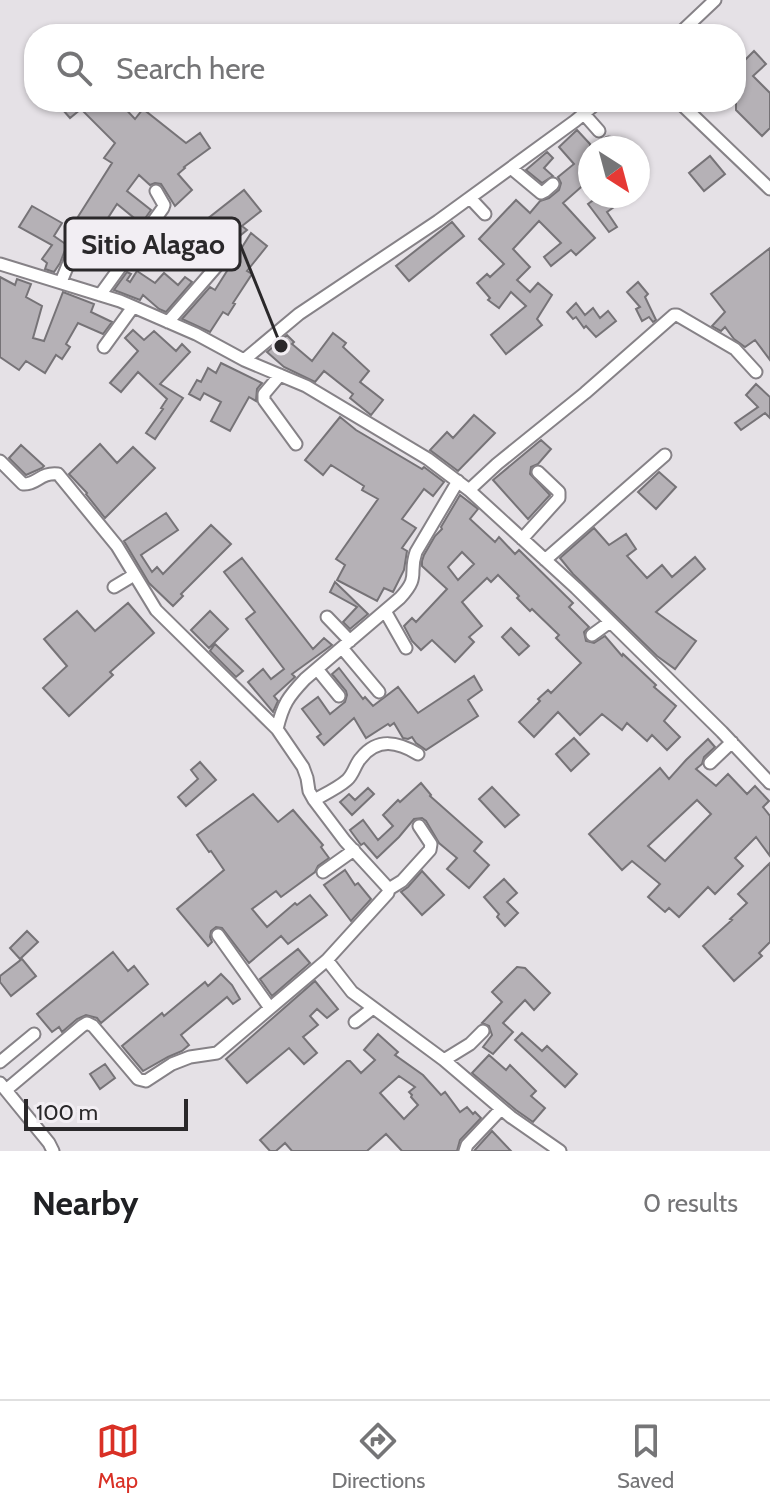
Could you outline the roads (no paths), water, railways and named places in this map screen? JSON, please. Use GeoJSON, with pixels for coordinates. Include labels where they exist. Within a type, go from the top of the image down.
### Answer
{"type":"FeatureCollection","features":[{"type":"Feature","properties":{"kind":"street"},"geometry":{"type":"LineString","coordinates":[[690,24],[715,0]]}},
{"type":"Feature","properties":{"kind":"street"},"geometry":{"type":"LineString","coordinates":[[244,360],[299,314],[438,221],[586,112]]}},
{"type":"Feature","properties":{"kind":"street"},"geometry":{"type":"LineString","coordinates":[[689,112],[770,189]]}},
{"type":"Feature","properties":{"kind":"street"},"geometry":{"type":"LineString","coordinates":[[584,114],[599,131]]}},
{"type":"Feature","properties":{"kind":"street"},"geometry":{"type":"LineString","coordinates":[[511,168],[541,193],[553,184]]}},
{"type":"Feature","properties":{"kind":"street"},"geometry":{"type":"LineString","coordinates":[[100,295],[163,208],[164,203],[156,191]]}},
{"type":"Feature","properties":{"kind":"street"},"geometry":{"type":"LineString","coordinates":[[470,198],[485,214]]}},
{"type":"Feature","properties":{"kind":"street"},"geometry":{"type":"LineString","coordinates":[[61,282],[83,228]]}},
{"type":"Feature","properties":{"kind":"street"},"geometry":{"type":"LineString","coordinates":[[168,322],[230,251]]}},
{"type":"Feature","properties":{"kind":"street"},"geometry":{"type":"LineString","coordinates":[[0,264],[100,295],[196,334],[244,360],[306,386],[428,459],[469,490],[545,560],[770,783]]}},
{"type":"Feature","properties":{"kind":"street"},"geometry":{"type":"LineString","coordinates":[[104,347],[133,307]]}},
{"type":"Feature","properties":{"kind":"street"},"geometry":{"type":"LineString","coordinates":[[469,490],[674,315],[735,349],[756,372]]}},
{"type":"Feature","properties":{"kind":"street"},"geometry":{"type":"LineString","coordinates":[[280,375],[263,398],[296,444]]}},
{"type":"Feature","properties":{"kind":"street"},"geometry":{"type":"LineString","coordinates":[[545,560],[665,455]]}},
{"type":"Feature","properties":{"kind":"street"},"geometry":{"type":"LineString","coordinates":[[0,461],[23,484],[29,485],[44,474],[58,474],[117,546],[156,610],[277,729],[303,767],[314,800],[389,889]]}},
{"type":"Feature","properties":{"kind":"street"},"geometry":{"type":"LineString","coordinates":[[522,539],[559,498],[559,492],[538,472]]}},
{"type":"Feature","properties":{"kind":"street"},"geometry":{"type":"LineString","coordinates":[[277,729],[283,707],[292,692],[411,586],[416,552],[458,481]]}},
{"type":"Feature","properties":{"kind":"street"},"geometry":{"type":"LineString","coordinates":[[114,587],[134,575]]}},
{"type":"Feature","properties":{"kind":"street"},"geometry":{"type":"LineString","coordinates":[[385,611],[406,648]]}},
{"type":"Feature","properties":{"kind":"street"},"geometry":{"type":"LineString","coordinates":[[327,617],[379,692]]}},
{"type":"Feature","properties":{"kind":"street"},"geometry":{"type":"LineString","coordinates":[[592,635],[610,622]]}},
{"type":"Feature","properties":{"kind":"street"},"geometry":{"type":"LineString","coordinates":[[317,669],[339,696]]}},
{"type":"Feature","properties":{"kind":"street"},"geometry":{"type":"LineString","coordinates":[[314,800],[348,779],[360,759],[378,746],[389,742],[418,754]]}},
{"type":"Feature","properties":{"kind":"street"},"geometry":{"type":"LineString","coordinates":[[710,763],[732,742]]}},
{"type":"Feature","properties":{"kind":"street"},"geometry":{"type":"LineString","coordinates":[[53,1151],[3,1086],[87,1023],[93,1026],[138,1079],[146,1081],[172,1064],[190,1057],[217,1053],[327,960],[389,889],[402,881],[430,850],[431,844],[419,826]]}},
{"type":"Feature","properties":{"kind":"street"},"geometry":{"type":"LineString","coordinates":[[323,872],[354,850]]}},
{"type":"Feature","properties":{"kind":"street"},"geometry":{"type":"LineString","coordinates":[[218,935],[270,1008]]}},
{"type":"Feature","properties":{"kind":"street"},"geometry":{"type":"LineString","coordinates":[[327,960],[352,992],[444,1060],[501,1109],[560,1151]]}},
{"type":"Feature","properties":{"kind":"street"},"geometry":{"type":"LineString","coordinates":[[355,1022],[373,1008]]}},
{"type":"Feature","properties":{"kind":"street"},"geometry":{"type":"LineString","coordinates":[[444,1060],[470,1044],[483,1031]]}},
{"type":"Feature","properties":{"kind":"street"},"geometry":{"type":"LineString","coordinates":[[0,1062],[34,1034]]}},
{"type":"Feature","properties":{"kind":"street"},"geometry":{"type":"LineString","coordinates":[[465,1151],[501,1109]]}},
{"type":"Feature","properties":{"kind":"place","name":"Sitio Alagao"},"geometry":{"type":"Point","coordinates":[281,346]}}]}
